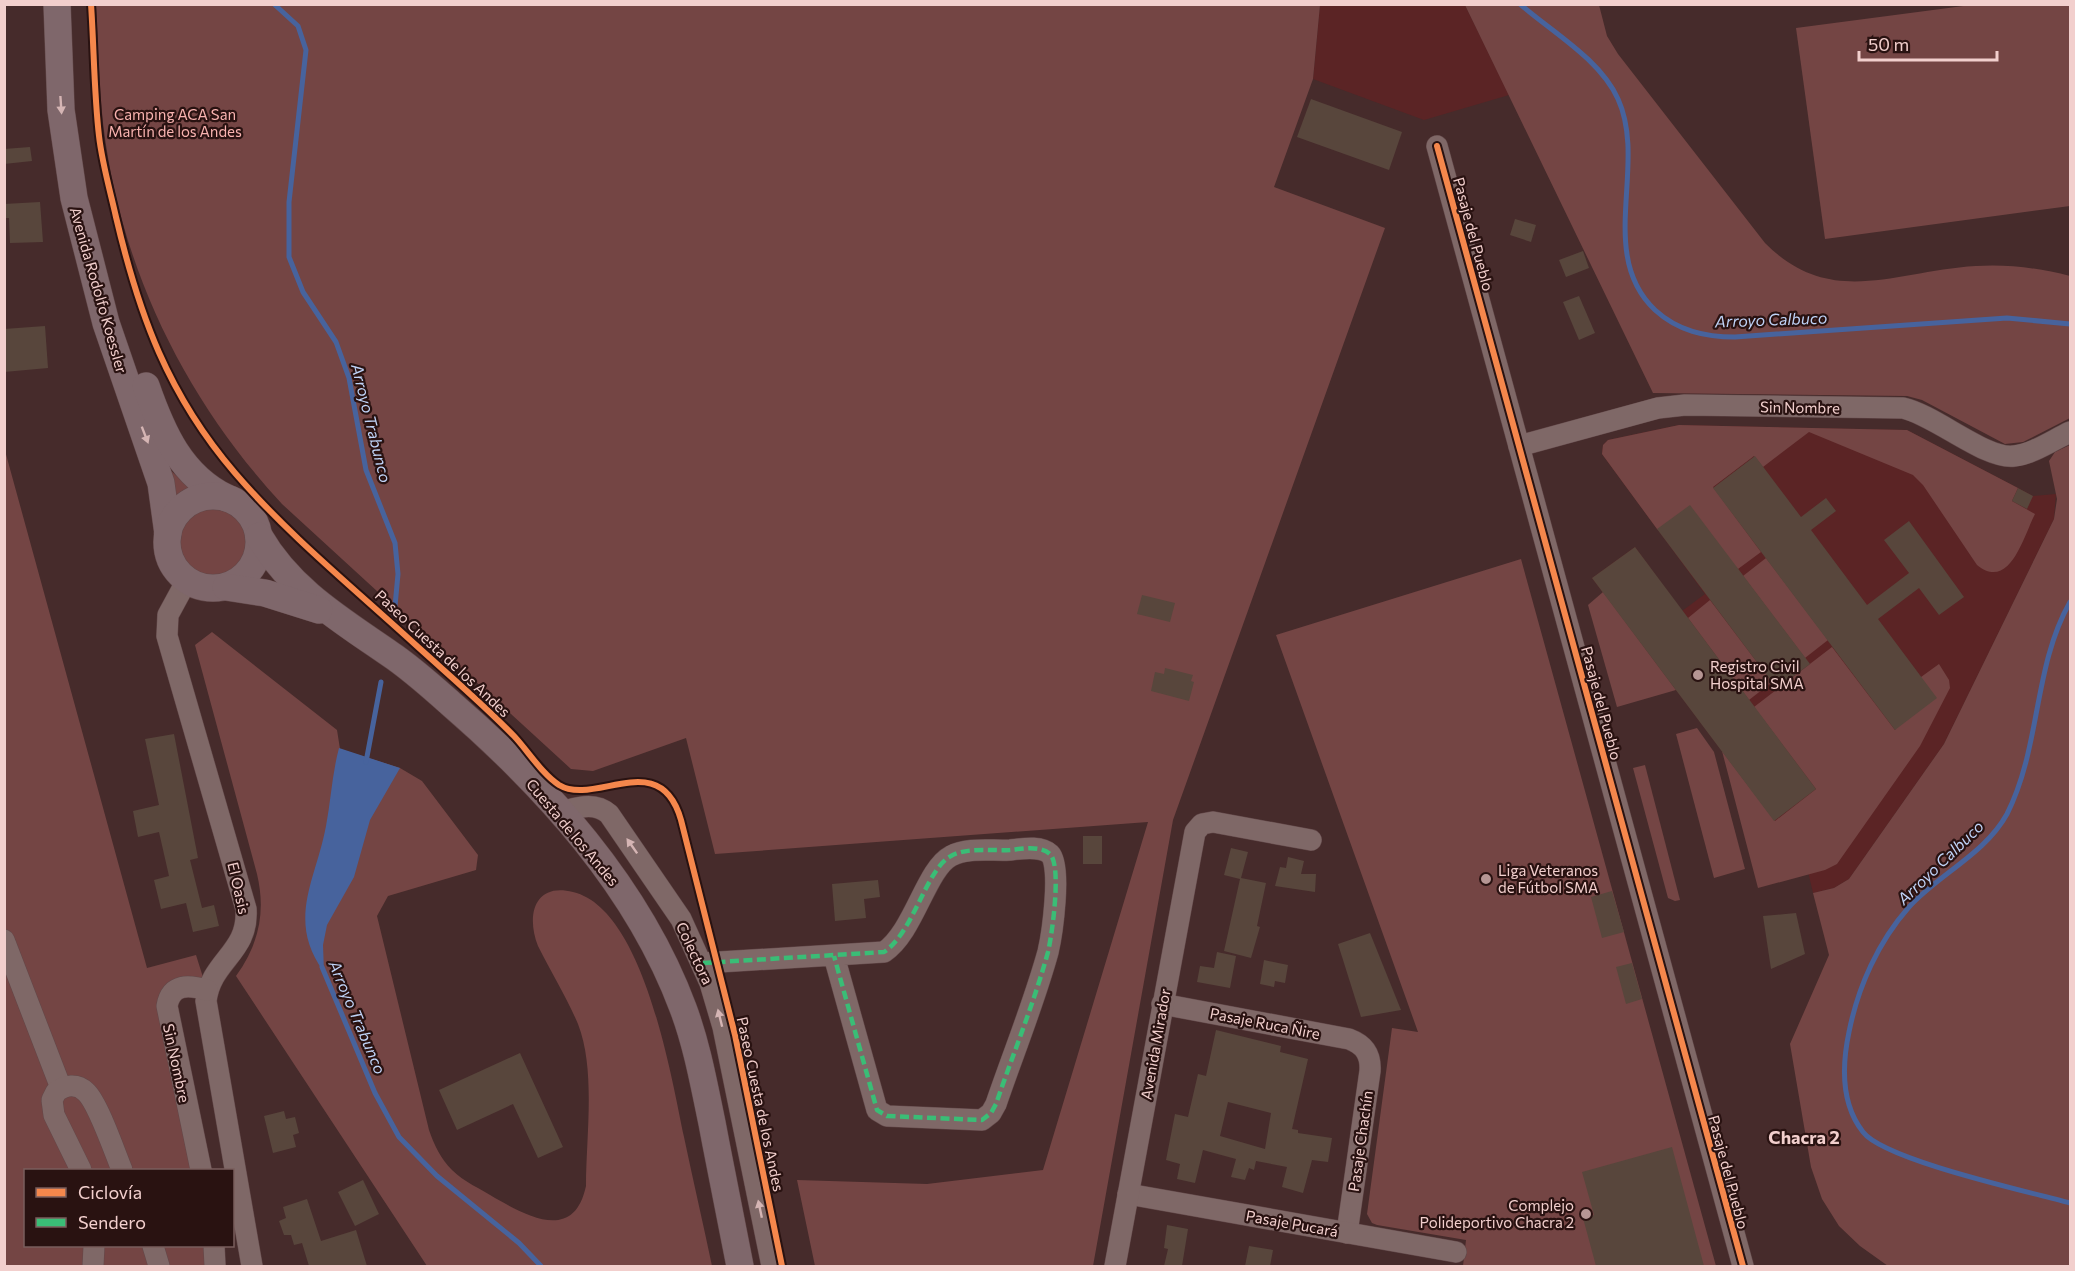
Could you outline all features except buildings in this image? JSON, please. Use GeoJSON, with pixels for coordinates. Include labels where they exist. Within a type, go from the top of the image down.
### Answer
{"type":"FeatureCollection","features":[{"type":"Feature","properties":{"kind":"main road","name":"Avenida Rodolfo Koessler"},"geometry":{"type":"LineString","coordinates":[[57,4],[61,110],[74,198],[106,323],[161,483],[168,534]]}},
{"type":"Feature","properties":{"kind":"main road","name":"Avenida Rodolfo Koessler"},"geometry":{"type":"LineString","coordinates":[[74,4],[84,151],[100,238],[125,324],[150,397],[172,446],[198,480],[227,498]]}},
{"type":"Feature","properties":{"kind":"main road"},"geometry":{"type":"LineString","coordinates":[[208,496],[227,498],[249,513],[259,536],[255,562],[247,573],[226,587],[206,587],[187,580],[171,560],[168,534],[179,511],[189,502],[208,496]]}},
{"type":"Feature","properties":{"kind":"main road","name":"Cuesta de los Andes"},"geometry":{"type":"LineString","coordinates":[[259,536],[282,569],[329,614],[392,655],[451,703],[507,756],[560,812],[631,903],[656,946],[684,1010],[705,1086],[740,1266]]}},
{"type":"Feature","properties":{"kind":"main road","name":"Cuesta de los Andes"},"geometry":{"type":"LineString","coordinates":[[226,587],[265,593],[329,614]]}},
{"type":"Feature","properties":{"kind":"street","name":"Pasaje del Pueblo"},"geometry":{"type":"LineString","coordinates":[[1437,146],[1743,1266]]}},
{"type":"Feature","properties":{"kind":"street","name":"Sin Nombre"},"geometry":{"type":"LineString","coordinates":[[1519,446],[1658,408],[1685,405],[1903,408],[1921,414],[1994,453],[2007,457],[2021,455],[2070,432]]}},
{"type":"Feature","properties":{"kind":"street","name":"El Oasis"},"geometry":{"type":"LineString","coordinates":[[187,580],[168,615],[167,636],[244,899],[247,919],[243,937],[217,970],[207,990]]}},
{"type":"Feature","properties":{"kind":"street","name":"Colectora"},"geometry":{"type":"LineString","coordinates":[[560,812],[587,806],[600,807],[609,814],[669,900],[703,963],[723,1028],[772,1266]]}},
{"type":"Feature","properties":{"kind":"street","name":"Avenida Mirador"},"geometry":{"type":"LineString","coordinates":[[1115,1266],[1192,838],[1202,824],[1219,823],[1311,840]]}},
{"type":"Feature","properties":{"kind":"street"},"geometry":{"type":"LineString","coordinates":[[703,963],[834,956],[875,954],[890,947],[901,935],[938,869],[950,856],[967,852],[1035,849],[1046,852],[1054,860],[1056,874],[1047,954],[996,1104],[991,1113],[982,1120],[887,1116],[877,1110],[834,956]]}},
{"type":"Feature","properties":{"kind":"street"},"geometry":{"type":"LineString","coordinates":[[4,940],[61,1088]]}},
{"type":"Feature","properties":{"kind":"street","name":"Sin Nombre"},"geometry":{"type":"LineString","coordinates":[[201,1169],[167,1006],[171,993],[176,989],[189,986],[207,990]]}},
{"type":"Feature","properties":{"kind":"street"},"geometry":{"type":"LineString","coordinates":[[207,990],[207,1013],[252,1266]]}},
{"type":"Feature","properties":{"kind":"street","name":"Pasaje Ruca Ñire"},"geometry":{"type":"LineString","coordinates":[[1162,1004],[1349,1039],[1366,1049]]}},
{"type":"Feature","properties":{"kind":"street","name":"Pasaje Chachín"},"geometry":{"type":"LineString","coordinates":[[1347,1233],[1370,1071],[1366,1049]]}},
{"type":"Feature","properties":{"kind":"street"},"geometry":{"type":"LineString","coordinates":[[81,1169],[52,1108],[52,1100],[61,1088],[75,1086],[90,1097],[122,1169]]}},
{"type":"Feature","properties":{"kind":"street","name":"Pasaje Pucará"},"geometry":{"type":"LineString","coordinates":[[1128,1194],[1456,1252]]}},
{"type":"Feature","properties":{"kind":"street"},"geometry":{"type":"LineString","coordinates":[[93,1266],[94,1247]]}},
{"type":"Feature","properties":{"kind":"street"},"geometry":{"type":"LineString","coordinates":[[154,1247],[159,1266]]}},
{"type":"Feature","properties":{"kind":"street"},"geometry":{"type":"LineString","coordinates":[[214,1247],[215,1266]]}},
{"type":"Feature","properties":{"kind":"shaded area"},"geometry":{"type":"Polygon","coordinates":[[[1320,5],[1465,5],[1509,95],[1424,120],[1313,79],[1320,5]]]}},
{"type":"Feature","properties":{"kind":"shaded area"},"geometry":{"type":"Polygon","coordinates":[[[1679,425],[1907,430],[2033,496],[2056,494],[2054,519],[1944,744],[1849,879],[1834,888],[1813,893],[1806,863],[1592,578],[1635,547],[1682,611],[1705,594],[1602,454],[1603,445],[1608,440],[1679,425]]]}},
{"type":"Feature","properties":{"kind":"green space","name":"Camping ACA San Martín de los Andes"},"geometry":{"type":"Polygon","coordinates":[[[96,5],[1320,5],[1313,79],[1274,187],[1385,228],[1173,820],[1093,1266],[815,1266],[797,1180],[927,1184],[1043,1170],[1148,822],[715,854],[686,738],[593,771],[571,769],[282,504],[215,420],[187,375],[162,328],[141,279],[124,228],[103,123],[96,5]]]}},
{"type":"Feature","properties":{"kind":"green space"},"geometry":{"type":"Polygon","coordinates":[[[1465,5],[1599,5],[1607,36],[1618,54],[1765,243],[1790,263],[1814,275],[1839,281],[1865,281],[1946,269],[2000,266],[2023,267],[2070,276],[2070,418],[2023,442],[2005,444],[1922,400],[1907,396],[1653,393],[1465,5]]]}},
{"type":"Feature","properties":{"kind":"green space"},"geometry":{"type":"Polygon","coordinates":[[[1971,5],[2070,5],[2070,206],[1825,239],[1796,28],[1971,5]]]}},
{"type":"Feature","properties":{"kind":"green space"},"geometry":{"type":"Polygon","coordinates":[[[1679,425],[1907,430],[2018,488],[2012,501],[2035,514],[2014,558],[1998,571],[1989,571],[1977,565],[1923,485],[1913,475],[1809,432],[1763,467],[1754,456],[1713,487],[1761,552],[1738,569],[1657,529],[1602,454],[1603,445],[1608,440],[1679,425]]]}},
{"type":"Feature","properties":{"kind":"green space"},"geometry":{"type":"Polygon","coordinates":[[[2070,445],[2070,1266],[1888,1266],[1860,1246],[1839,1226],[1822,1199],[1811,1167],[1790,1044],[1829,955],[1813,893],[1834,888],[1849,879],[1944,744],[2054,519],[2057,499],[2049,461],[2055,452],[2070,445]]]}},
{"type":"Feature","properties":{"kind":"green space"},"geometry":{"type":"Polygon","coordinates":[[[4,447],[147,968],[196,955],[207,990],[171,993],[201,1169],[24,1169],[24,1247],[214,1247],[215,1266],[5,1266],[4,447]]]}},
{"type":"Feature","properties":{"kind":"green space"},"geometry":{"type":"Polygon","coordinates":[[[168,468],[193,491],[172,504],[168,468]]]}},
{"type":"Feature","properties":{"kind":"green space"},"geometry":{"type":"Polygon","coordinates":[[[213,503],[228,506],[240,514],[248,526],[251,541],[248,556],[240,568],[228,576],[213,579],[198,576],[186,568],[178,556],[175,541],[178,526],[186,514],[198,506],[213,503]]]}},
{"type":"Feature","properties":{"kind":"green space"},"geometry":{"type":"Polygon","coordinates":[[[1766,558],[1828,640],[1805,658],[1743,576],[1766,558]]]}},
{"type":"Feature","properties":{"kind":"green space","name":"Liga Veteranos de Fútbol SMA"},"geometry":{"type":"Polygon","coordinates":[[[1521,559],[1716,1266],[1463,1266],[1466,1240],[1377,1225],[1372,1223],[1367,1214],[1392,1028],[1418,1032],[1276,635],[1521,559]]]}},
{"type":"Feature","properties":{"kind":"green space"},"geometry":{"type":"Polygon","coordinates":[[[1603,592],[1676,690],[1617,707],[1588,605],[1603,592]]]}},
{"type":"Feature","properties":{"kind":"green space"},"geometry":{"type":"Polygon","coordinates":[[[1710,600],[1772,682],[1749,700],[1688,618],[1710,600]]]}},
{"type":"Feature","properties":{"kind":"green space"},"geometry":{"type":"Polygon","coordinates":[[[212,632],[337,730],[340,749],[400,768],[422,781],[478,855],[476,870],[388,896],[377,916],[429,1130],[444,1161],[467,1182],[508,1205],[536,1217],[549,1220],[561,1219],[572,1214],[580,1203],[586,1186],[589,1104],[584,1042],[569,1004],[538,946],[533,924],[536,904],[542,897],[549,892],[560,890],[573,892],[598,905],[618,929],[636,961],[650,998],[671,1075],[712,1266],[427,1266],[236,976],[255,940],[261,901],[257,874],[195,645],[212,632]]]}},
{"type":"Feature","properties":{"kind":"green space"},"geometry":{"type":"Polygon","coordinates":[[[1832,647],[1895,730],[1921,677],[1939,664],[1949,680],[1950,688],[1920,746],[1837,864],[1825,870],[1758,888],[1722,751],[1775,821],[1816,789],[1754,707],[1832,647]]]}},
{"type":"Feature","properties":{"kind":"green space"},"geometry":{"type":"Polygon","coordinates":[[[1697,728],[1714,752],[1745,869],[1714,878],[1676,734],[1697,728]]]}},
{"type":"Feature","properties":{"kind":"green space"},"geometry":{"type":"Polygon","coordinates":[[[1645,765],[1680,900],[1675,901],[1668,898],[1633,768],[1645,765]]]}},
{"type":"Feature","properties":{"kind":"water"},"geometry":{"type":"Polygon","coordinates":[[[339,748],[400,768],[370,820],[354,877],[327,925],[323,945],[324,972],[313,953],[307,935],[305,917],[311,882],[326,826],[339,748]]]}},
{"type":"Feature","properties":{"kind":"waterway","name":"Arroyo Trabunco"},"geometry":{"type":"LineString","coordinates":[[274,4],[298,26],[306,50],[289,202],[289,257],[303,292],[336,342],[349,378],[366,470],[395,543],[398,574],[394,617]]}},
{"type":"Feature","properties":{"kind":"waterway","name":"Arroyo Calbuco"},"geometry":{"type":"LineString","coordinates":[[1520,4],[1588,59],[1600,71],[1618,99],[1626,125],[1628,152],[1625,236],[1629,263],[1638,288],[1655,310],[1673,323],[1703,334],[1735,337],[2007,318],[2070,324]]}},
{"type":"Feature","properties":{"kind":"waterway","name":"Arroyo Calbuco"},"geometry":{"type":"LineString","coordinates":[[2070,602],[2049,653],[2026,762],[2007,814],[1987,841],[1921,895],[1888,935],[1871,966],[1858,998],[1845,1058],[1845,1084],[1851,1109],[1863,1132],[1876,1143],[1927,1164],[1959,1174],[2070,1203]]}},
{"type":"Feature","properties":{"kind":"waterway","name":"Arroyo Trabunco"},"geometry":{"type":"LineString","coordinates":[[366,762],[381,682]]}},
{"type":"Feature","properties":{"kind":"waterway","name":"Arroyo Trabunco"},"geometry":{"type":"LineString","coordinates":[[322,967],[375,1093],[399,1137],[437,1176],[519,1243],[541,1266]]}},
{"type":"Feature","properties":{"kind":"marked path"},"geometry":{"type":"LineString","coordinates":[[703,963],[884,952],[904,930],[934,874],[951,856],[972,850],[1030,848],[1046,851],[1054,861],[1056,886],[1048,952],[996,1104],[991,1113],[982,1120],[887,1116],[877,1110],[834,956]]}},
{"type":"Feature","properties":{"kind":"cycle path","name":"Paseo Cuesta de los Andes"},"geometry":{"type":"LineString","coordinates":[[91,4],[100,146],[125,253],[146,320],[159,352],[191,414],[212,444],[235,473],[278,519],[491,713],[514,736],[541,769],[559,785],[574,790],[643,782],[658,786],[671,798],[681,820],[735,1035],[782,1266]]}},
{"type":"Feature","properties":{"kind":"cycle path"},"geometry":{"type":"LineString","coordinates":[[1437,146],[1743,1266]]}},
{"type":"Feature","properties":{"kind":"place","name":"Registro Civil Hospital SMA"},"geometry":{"type":"Point","coordinates":[1698,675]}},
{"type":"Feature","properties":{"kind":"place","name":"Liga Veteranos de Fútbol SMA"},"geometry":{"type":"Point","coordinates":[1486,879]}},
{"type":"Feature","properties":{"kind":"place","name":"Complejo Polideportivo Chacra 2"},"geometry":{"type":"Point","coordinates":[1586,1214]}},
{"type":"Feature","properties":{"kind":"district","name":"Chacra 2"},"geometry":{"type":"Point","coordinates":[1804,1137]}}]}
